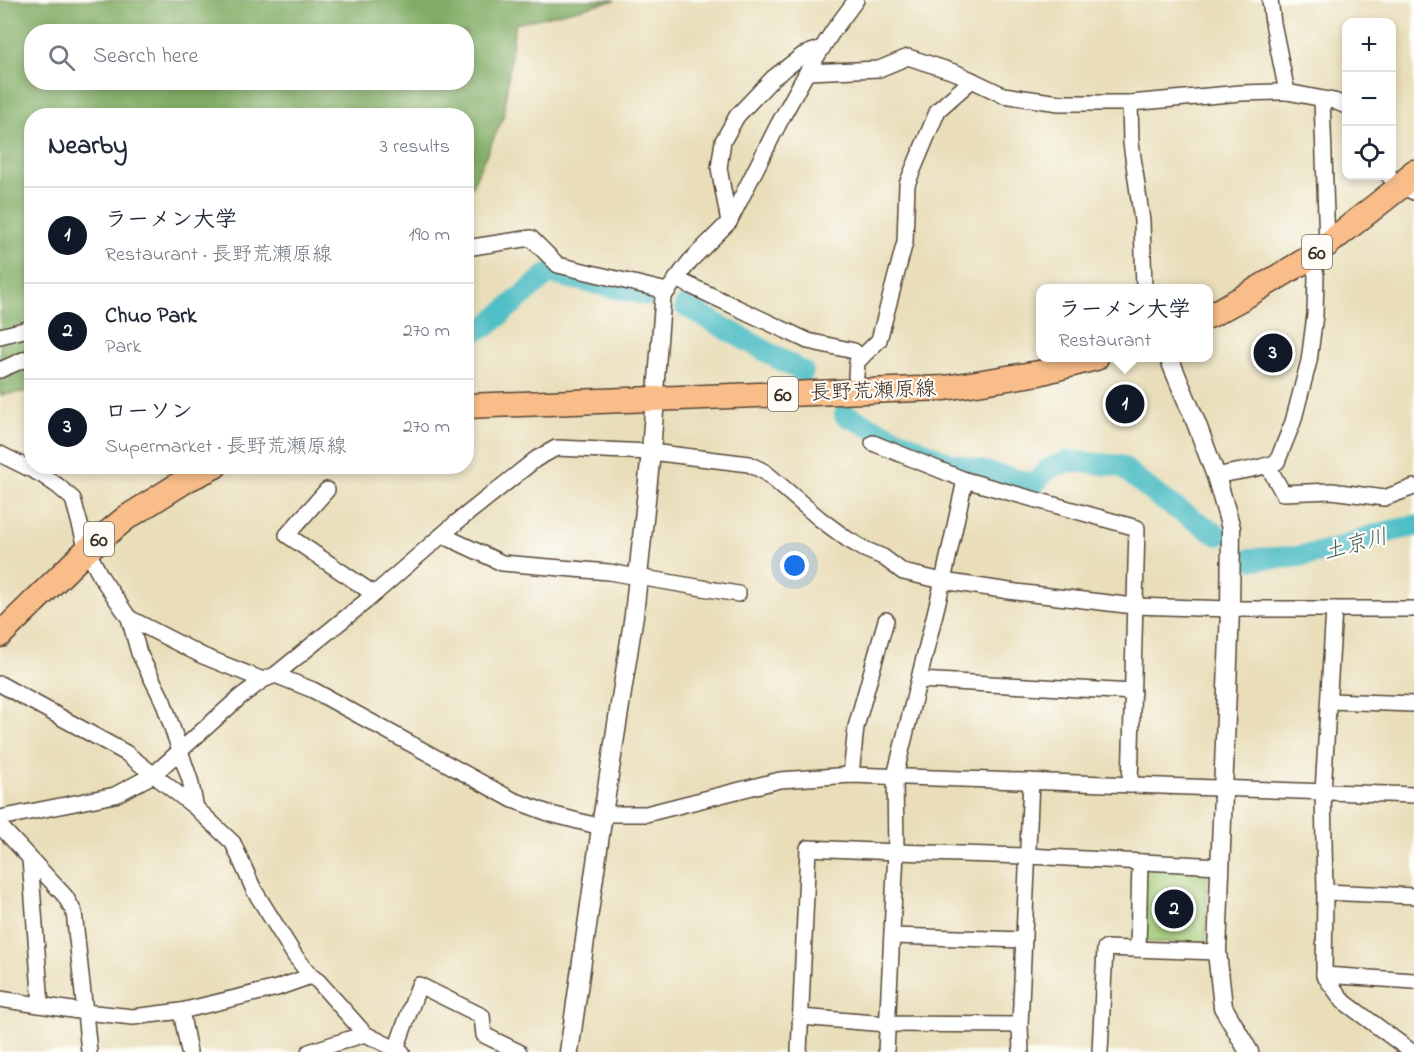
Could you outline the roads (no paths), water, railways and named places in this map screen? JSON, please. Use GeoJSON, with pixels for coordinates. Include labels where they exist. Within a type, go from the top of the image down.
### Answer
{"type":"FeatureCollection","features":[{"type":"Feature","properties":{"kind":"main road","name":"60"},"geometry":{"type":"LineString","coordinates":[[1213,314],[1319,251],[1405,181]]}},
{"type":"Feature","properties":{"kind":"main road","name":"長野荒瀬原線"},"geometry":{"type":"LineString","coordinates":[[474,406],[945,388],[1040,373],[1078,362]]}},
{"type":"Feature","properties":{"kind":"main road","name":"60"},"geometry":{"type":"LineString","coordinates":[[0,634],[87,549],[126,518],[200,474]]}},
{"type":"Feature","properties":{"kind":"street"},"geometry":{"type":"LineString","coordinates":[[569,1052],[634,615],[651,452],[663,297],[690,261],[729,222],[807,72],[856,0]]}},
{"type":"Feature","properties":{"kind":"street"},"geometry":{"type":"LineString","coordinates":[[1270,0],[1287,92]]}},
{"type":"Feature","properties":{"kind":"street"},"geometry":{"type":"LineString","coordinates":[[729,222],[719,168],[723,141],[737,116],[773,78],[803,55],[822,48]]}},
{"type":"Feature","properties":{"kind":"street"},"geometry":{"type":"LineString","coordinates":[[807,72],[879,69],[908,57],[957,73],[1004,95],[1059,103],[1130,103],[1240,93],[1287,92],[1342,104]]}},
{"type":"Feature","properties":{"kind":"street"},"geometry":{"type":"LineString","coordinates":[[856,376],[856,362],[879,340],[905,242],[907,184],[939,110],[972,80]]}},
{"type":"Feature","properties":{"kind":"street"},"geometry":{"type":"LineString","coordinates":[[1216,477],[1277,462],[1293,422],[1309,361],[1314,326],[1319,251],[1322,99]]}},
{"type":"Feature","properties":{"kind":"street"},"geometry":{"type":"LineString","coordinates":[[1130,103],[1131,143],[1142,221],[1144,284]]}},
{"type":"Feature","properties":{"kind":"street"},"geometry":{"type":"LineString","coordinates":[[474,247],[531,238],[558,265],[672,285],[808,341],[854,351],[861,358]]}},
{"type":"Feature","properties":{"kind":"street"},"geometry":{"type":"LineString","coordinates":[[0,336],[24,330]]}},
{"type":"Feature","properties":{"kind":"street"},"geometry":{"type":"LineString","coordinates":[[0,370],[24,360]]}},
{"type":"Feature","properties":{"kind":"street"},"geometry":{"type":"LineString","coordinates":[[1171,362],[1197,424],[1231,528],[1217,952],[1223,1007],[1249,1052]]}},
{"type":"Feature","properties":{"kind":"street"},"geometry":{"type":"LineString","coordinates":[[873,443],[965,480],[1137,528],[1130,785]]}},
{"type":"Feature","properties":{"kind":"street"},"geometry":{"type":"LineString","coordinates":[[0,818],[114,795],[153,775],[240,697],[269,678],[374,594],[536,459],[556,448],[651,452],[749,464],[765,472],[847,539],[883,556],[903,573],[943,581],[1134,606],[1230,609],[1414,609]]}},
{"type":"Feature","properties":{"kind":"street"},"geometry":{"type":"LineString","coordinates":[[0,454],[24,467]]}},
{"type":"Feature","properties":{"kind":"street"},"geometry":{"type":"LineString","coordinates":[[1268,466],[1283,493],[1332,491],[1384,498],[1414,487]]}},
{"type":"Feature","properties":{"kind":"street"},"geometry":{"type":"LineString","coordinates":[[38,474],[58,486],[73,499],[87,549],[129,618],[138,653],[163,701],[190,780],[196,808]]}},
{"type":"Feature","properties":{"kind":"street"},"geometry":{"type":"LineString","coordinates":[[886,1052],[896,852],[895,776],[943,581],[965,480]]}},
{"type":"Feature","properties":{"kind":"street"},"geometry":{"type":"LineString","coordinates":[[327,490],[287,535],[374,594]]}},
{"type":"Feature","properties":{"kind":"street"},"geometry":{"type":"LineString","coordinates":[[442,535],[502,563],[609,572],[738,594]]}},
{"type":"Feature","properties":{"kind":"street"},"geometry":{"type":"LineString","coordinates":[[1334,609],[1323,792],[1324,975],[1343,1001],[1412,1052]]}},
{"type":"Feature","properties":{"kind":"street"},"geometry":{"type":"LineString","coordinates":[[129,618],[203,656],[312,690],[513,800],[551,814],[602,821],[646,814],[780,780],[851,775],[1414,795]]}},
{"type":"Feature","properties":{"kind":"street"},"geometry":{"type":"LineString","coordinates":[[851,775],[856,727],[886,620]]}},
{"type":"Feature","properties":{"kind":"street"},"geometry":{"type":"LineString","coordinates":[[919,680],[1132,692]]}},
{"type":"Feature","properties":{"kind":"street"},"geometry":{"type":"LineString","coordinates":[[0,684],[126,753],[196,808],[233,843],[254,890],[295,956],[365,1034],[397,1051],[419,985],[482,1016],[484,1035],[519,1052]]}},
{"type":"Feature","properties":{"kind":"street"},"geometry":{"type":"LineString","coordinates":[[1329,701],[1414,704]]}},
{"type":"Feature","properties":{"kind":"street"},"geometry":{"type":"LineString","coordinates":[[1021,1052],[1020,1025],[1031,781]]}},
{"type":"Feature","properties":{"kind":"street"},"geometry":{"type":"LineString","coordinates":[[0,826],[66,896],[74,912],[89,1052]]}},
{"type":"Feature","properties":{"kind":"street"},"geometry":{"type":"LineString","coordinates":[[799,1052],[808,848],[1220,866]]}},
{"type":"Feature","properties":{"kind":"street"},"geometry":{"type":"LineString","coordinates":[[30,859],[42,1005]]}},
{"type":"Feature","properties":{"kind":"street"},"geometry":{"type":"LineString","coordinates":[[1137,949],[1140,862]]}},
{"type":"Feature","properties":{"kind":"street"},"geometry":{"type":"LineString","coordinates":[[1325,892],[1414,896]]}},
{"type":"Feature","properties":{"kind":"street"},"geometry":{"type":"LineString","coordinates":[[892,936],[1024,940]]}},
{"type":"Feature","properties":{"kind":"street"},"geometry":{"type":"LineString","coordinates":[[1100,1052],[1105,948],[1217,952]]}},
{"type":"Feature","properties":{"kind":"street"},"geometry":{"type":"LineString","coordinates":[[1324,975],[1414,981]]}},
{"type":"Feature","properties":{"kind":"street"},"geometry":{"type":"LineString","coordinates":[[0,999],[133,1017],[180,1011],[277,988],[311,976]]}},
{"type":"Feature","properties":{"kind":"street"},"geometry":{"type":"LineString","coordinates":[[180,1011],[189,1052]]}},
{"type":"Feature","properties":{"kind":"street"},"geometry":{"type":"LineString","coordinates":[[800,1017],[887,1024],[1020,1025]]}},
{"type":"Feature","properties":{"kind":"street"},"geometry":{"type":"LineString","coordinates":[[309,1052],[365,1034]]}},
{"type":"Feature","properties":{"kind":"waterway"},"geometry":{"type":"LineString","coordinates":[[474,331],[487,326],[549,273],[647,295]]}},
{"type":"Feature","properties":{"kind":"waterway"},"geometry":{"type":"LineString","coordinates":[[685,306],[803,372]]}},
{"type":"Feature","properties":{"kind":"waterway"},"geometry":{"type":"LineString","coordinates":[[845,415],[948,463],[1034,484],[1048,469],[1069,461],[1121,466],[1160,498],[1218,535]]}},
{"type":"Feature","properties":{"kind":"waterway","name":"土京川"},"geometry":{"type":"LineString","coordinates":[[1251,559],[1295,557],[1334,550],[1374,535],[1414,526]]}},
{"type":"Feature","properties":{"kind":"place","name":"ローソン"},"geometry":{"type":"Point","coordinates":[1273,353]}},
{"type":"Feature","properties":{"kind":"place","name":"ラーメン大学"},"geometry":{"type":"Point","coordinates":[1125,404]}},
{"type":"Feature","properties":{"kind":"place","name":"Chuo Park"},"geometry":{"type":"Point","coordinates":[1174,909]}}]}
